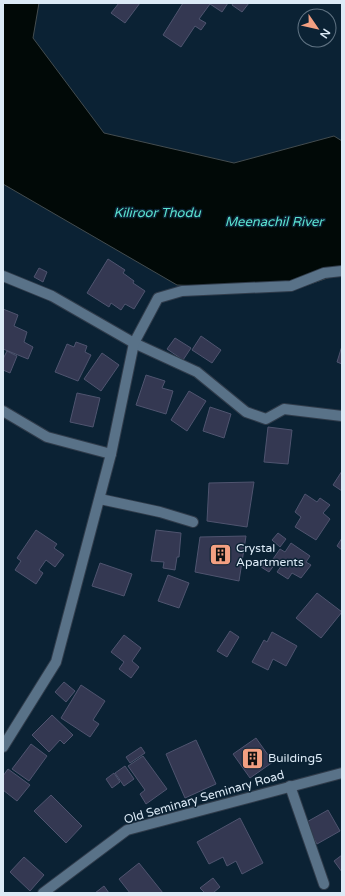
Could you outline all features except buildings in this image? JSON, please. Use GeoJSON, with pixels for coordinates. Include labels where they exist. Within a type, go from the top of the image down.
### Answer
{"type":"FeatureCollection","features":[{"type":"Feature","properties":{"kind":"street"},"geometry":{"type":"LineString","coordinates":[[3,746],[56,662],[100,499],[134,343],[158,298],[182,290],[291,286],[324,273],[342,271]]}},
{"type":"Feature","properties":{"kind":"street"},"geometry":{"type":"LineString","coordinates":[[3,276],[52,296],[134,343],[197,372],[246,412],[266,419],[284,409],[337,414],[342,416]]}},
{"type":"Feature","properties":{"kind":"street"},"geometry":{"type":"LineString","coordinates":[[3,411],[47,437],[111,454]]}},
{"type":"Feature","properties":{"kind":"street"},"geometry":{"type":"LineString","coordinates":[[100,499],[160,512],[193,522]]}},
{"type":"Feature","properties":{"kind":"street","name":"Old Seminary Seminary Road"},"geometry":{"type":"LineString","coordinates":[[43,893],[128,830],[342,772]]}},
{"type":"Feature","properties":{"kind":"street"},"geometry":{"type":"LineString","coordinates":[[290,786],[324,884]]}},
{"type":"Feature","properties":{"kind":"water","name":"Meenachil River"},"geometry":{"type":"Polygon","coordinates":[[[3,3],[39,3],[33,38],[104,133],[234,163],[334,136],[342,141],[342,273],[293,290],[177,285],[3,184],[3,3]]]}},
{"type":"Feature","properties":{"kind":"place","name":"Crystal Apartments"},"geometry":{"type":"Point","coordinates":[221,555]}},
{"type":"Feature","properties":{"kind":"place","name":"Building5"},"geometry":{"type":"Point","coordinates":[253,758]}},
{"type":"Feature","properties":{"kind":"water label","name":"Kiliroor Thodu"},"geometry":{"type":"Point","coordinates":[157,213]}}]}
